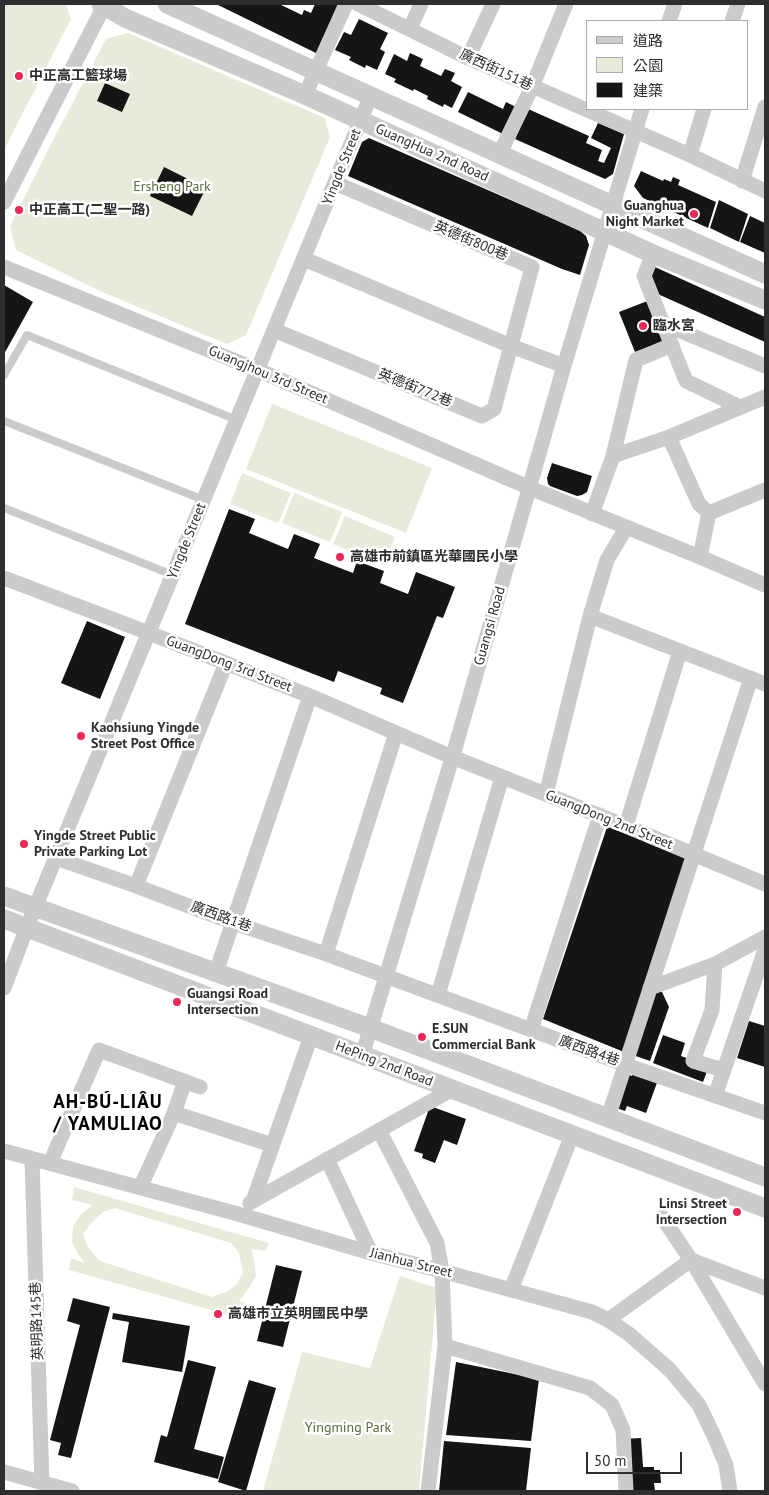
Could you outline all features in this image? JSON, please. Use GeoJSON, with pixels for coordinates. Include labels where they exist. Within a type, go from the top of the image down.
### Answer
{"type":"FeatureCollection","features":[{"type":"Feature","properties":{"kind":"street","name":"GuangHua 2nd Road"},"geometry":{"type":"LineString","coordinates":[[103,4],[124,18],[305,95],[654,254],[765,300]]}},
{"type":"Feature","properties":{"kind":"street"},"geometry":{"type":"LineString","coordinates":[[4,202],[103,4]]}},
{"type":"Feature","properties":{"kind":"street","name":"GuangHua 2nd Road"},"geometry":{"type":"LineString","coordinates":[[167,4],[765,274]]}},
{"type":"Feature","properties":{"kind":"street"},"geometry":{"type":"LineString","coordinates":[[305,95],[346,4]]}},
{"type":"Feature","properties":{"kind":"street","name":"廣西街151巷"},"geometry":{"type":"LineString","coordinates":[[358,4],[468,58],[586,110]]}},
{"type":"Feature","properties":{"kind":"street"},"geometry":{"type":"LineString","coordinates":[[410,29],[421,4]]}},
{"type":"Feature","properties":{"kind":"street"},"geometry":{"type":"LineString","coordinates":[[468,58],[493,4]]}},
{"type":"Feature","properties":{"kind":"street"},"geometry":{"type":"LineString","coordinates":[[500,153],[532,87],[566,4]]}},
{"type":"Feature","properties":{"kind":"street"},"geometry":{"type":"LineString","coordinates":[[669,20],[674,4]]}},
{"type":"Feature","properties":{"kind":"street"},"geometry":{"type":"LineString","coordinates":[[732,20],[738,4]]}},
{"type":"Feature","properties":{"kind":"street","name":"Yingde Street"},"geometry":{"type":"LineString","coordinates":[[4,988],[27,928],[371,95]]}},
{"type":"Feature","properties":{"kind":"street"},"geometry":{"type":"LineString","coordinates":[[742,181],[765,106]]}},
{"type":"Feature","properties":{"kind":"street","name":"廣西街151巷"},"geometry":{"type":"LineString","coordinates":[[586,110],[690,155],[765,191]]}},
{"type":"Feature","properties":{"kind":"street","name":"Guangsi Road"},"geometry":{"type":"LineString","coordinates":[[362,1056],[452,757],[564,366],[642,110]]}},
{"type":"Feature","properties":{"kind":"street"},"geometry":{"type":"LineString","coordinates":[[690,155],[704,110]]}},
{"type":"Feature","properties":{"kind":"street","name":"英德街800巷"},"geometry":{"type":"LineString","coordinates":[[335,183],[532,267],[511,346]]}},
{"type":"Feature","properties":{"kind":"street"},"geometry":{"type":"LineString","coordinates":[[654,254],[644,276],[686,381],[740,407]]}},
{"type":"Feature","properties":{"kind":"street"},"geometry":{"type":"LineString","coordinates":[[304,259],[511,346],[564,366]]}},
{"type":"Feature","properties":{"kind":"street","name":"Guangjhou 3rd Street"},"geometry":{"type":"LineString","coordinates":[[4,267],[258,370],[530,488],[700,556],[765,585]]}},
{"type":"Feature","properties":{"kind":"street"},"geometry":{"type":"LineString","coordinates":[[664,324],[765,366]]}},
{"type":"Feature","properties":{"kind":"street","name":"英德街772巷"},"geometry":{"type":"LineString","coordinates":[[274,330],[482,416],[494,409],[511,346]]}},
{"type":"Feature","properties":{"kind":"street"},"geometry":{"type":"LineString","coordinates":[[592,514],[613,456],[636,360],[672,345]]}},
{"type":"Feature","properties":{"kind":"street"},"geometry":{"type":"LineString","coordinates":[[613,456],[669,437],[765,397]]}},
{"type":"Feature","properties":{"kind":"street"},"geometry":{"type":"LineString","coordinates":[[669,437],[699,504],[709,513]]}},
{"type":"Feature","properties":{"kind":"street"},"geometry":{"type":"LineString","coordinates":[[709,513],[765,490]]}},
{"type":"Feature","properties":{"kind":"street"},"geometry":{"type":"LineString","coordinates":[[700,556],[709,513]]}},
{"type":"Feature","properties":{"kind":"street"},"geometry":{"type":"LineString","coordinates":[[546,794],[590,616],[607,560],[626,528]]}},
{"type":"Feature","properties":{"kind":"street","name":"GuangDong 3rd Street"},"geometry":{"type":"LineString","coordinates":[[4,578],[226,662],[452,757]]}},
{"type":"Feature","properties":{"kind":"street"},"geometry":{"type":"LineString","coordinates":[[590,616],[758,681],[695,854],[608,1118]]}},
{"type":"Feature","properties":{"kind":"street"},"geometry":{"type":"LineString","coordinates":[[626,826],[680,651]]}},
{"type":"Feature","properties":{"kind":"street"},"geometry":{"type":"LineString","coordinates":[[136,886],[226,662]]}},
{"type":"Feature","properties":{"kind":"street"},"geometry":{"type":"LineString","coordinates":[[216,972],[310,696]]}},
{"type":"Feature","properties":{"kind":"street"},"geometry":{"type":"LineString","coordinates":[[326,954],[396,733]]}},
{"type":"Feature","properties":{"kind":"street","name":"GuangDong 2nd Street"},"geometry":{"type":"LineString","coordinates":[[452,757],[600,815],[765,884]]}},
{"type":"Feature","properties":{"kind":"street"},"geometry":{"type":"LineString","coordinates":[[438,995],[502,777]]}},
{"type":"Feature","properties":{"kind":"street"},"geometry":{"type":"LineString","coordinates":[[531,1030],[600,815]]}},
{"type":"Feature","properties":{"kind":"street","name":"廣西路1巷"},"geometry":{"type":"LineString","coordinates":[[56,858],[386,976]]}},
{"type":"Feature","properties":{"kind":"street","name":"HePing 2nd Road"},"geometry":{"type":"LineString","coordinates":[[4,896],[370,1028],[765,1177]]}},
{"type":"Feature","properties":{"kind":"street","name":"HePing 2nd Road"},"geometry":{"type":"LineString","coordinates":[[4,919],[765,1208]]}},
{"type":"Feature","properties":{"kind":"street"},"geometry":{"type":"LineString","coordinates":[[650,988],[715,964],[765,937]]}},
{"type":"Feature","properties":{"kind":"street"},"geometry":{"type":"LineString","coordinates":[[715,1096],[765,950]]}},
{"type":"Feature","properties":{"kind":"street"},"geometry":{"type":"LineString","coordinates":[[715,964],[712,1010],[692,1061],[723,1070]]}},
{"type":"Feature","properties":{"kind":"street","name":"廣西路4巷"},"geometry":{"type":"LineString","coordinates":[[386,976],[626,1065],[765,1113]]}},
{"type":"Feature","properties":{"kind":"street"},"geometry":{"type":"LineString","coordinates":[[253,1201],[311,1036]]}},
{"type":"Feature","properties":{"kind":"street"},"geometry":{"type":"LineString","coordinates":[[50,1163],[99,1050],[200,1087]]}},
{"type":"Feature","properties":{"kind":"street"},"geometry":{"type":"LineString","coordinates":[[140,1188],[174,1114],[185,1081]]}},
{"type":"Feature","properties":{"kind":"street"},"geometry":{"type":"LineString","coordinates":[[238,1214],[253,1201],[453,1089]]}},
{"type":"Feature","properties":{"kind":"street"},"geometry":{"type":"LineString","coordinates":[[174,1114],[272,1145]]}},
{"type":"Feature","properties":{"kind":"street"},"geometry":{"type":"LineString","coordinates":[[379,1130],[437,1243],[442,1271],[445,1346],[428,1491]]}},
{"type":"Feature","properties":{"kind":"street"},"geometry":{"type":"LineString","coordinates":[[511,1290],[572,1135]]}},
{"type":"Feature","properties":{"kind":"street","name":"Jianhua Street"},"geometry":{"type":"LineString","coordinates":[[4,1151],[592,1312],[629,1334],[670,1370],[699,1405],[726,1465],[730,1491]]}},
{"type":"Feature","properties":{"kind":"street","name":"英明路145巷"},"geometry":{"type":"LineString","coordinates":[[32,1158],[42,1483]]}},
{"type":"Feature","properties":{"kind":"street"},"geometry":{"type":"LineString","coordinates":[[326,1159],[371,1253]]}},
{"type":"Feature","properties":{"kind":"street"},"geometry":{"type":"LineString","coordinates":[[662,1217],[691,1260],[765,1384]]}},
{"type":"Feature","properties":{"kind":"street"},"geometry":{"type":"LineString","coordinates":[[691,1260],[765,1288]]}},
{"type":"Feature","properties":{"kind":"street"},"geometry":{"type":"LineString","coordinates":[[608,1320],[691,1260]]}},
{"type":"Feature","properties":{"kind":"street"},"geometry":{"type":"LineString","coordinates":[[445,1346],[590,1388],[612,1405],[623,1430],[626,1491]]}},
{"type":"Feature","properties":{"kind":"street"},"geometry":{"type":"LineString","coordinates":[[4,1472],[72,1491]]}},
{"type":"Feature","properties":{"kind":"lane"},"geometry":{"type":"LineString","coordinates":[[4,375],[27,335],[237,420]]}},
{"type":"Feature","properties":{"kind":"lane"},"geometry":{"type":"LineString","coordinates":[[4,421],[204,500]]}},
{"type":"Feature","properties":{"kind":"lane"},"geometry":{"type":"LineString","coordinates":[[4,508],[173,575]]}},
{"type":"Feature","properties":{"kind":"green space","name":"中正高工籃球場"},"geometry":{"type":"Polygon","coordinates":[[[4,4],[66,4],[71,19],[4,150],[4,4]]]}},
{"type":"Feature","properties":{"kind":"green space","name":"Ersheng Park"},"geometry":{"type":"Polygon","coordinates":[[[128,33],[325,118],[330,137],[246,335],[227,344],[100,291],[16,250],[10,226],[49,148],[106,39],[128,33]]]}},
{"type":"Feature","properties":{"kind":"green space"},"geometry":{"type":"Polygon","coordinates":[[[272,404],[432,468],[406,533],[246,469],[272,404]]]}},
{"type":"Feature","properties":{"kind":"green space"},"geometry":{"type":"Polygon","coordinates":[[[242,473],[291,493],[278,523],[230,504],[242,473]]]}},
{"type":"Feature","properties":{"kind":"green space"},"geometry":{"type":"Polygon","coordinates":[[[294,493],[342,512],[330,542],[282,523],[294,493]]]}},
{"type":"Feature","properties":{"kind":"green space"},"geometry":{"type":"Polygon","coordinates":[[[345,516],[395,537],[383,565],[333,544],[345,516]]]}},
{"type":"Feature","properties":{"kind":"green space"},"geometry":{"type":"Polygon","coordinates":[[[74,1187],[269,1243],[265,1251],[251,1249],[256,1276],[239,1301],[251,1306],[247,1320],[69,1270],[71,1258],[85,1263],[72,1242],[73,1226],[82,1213],[93,1205],[72,1200],[74,1187]],[[115,1208],[103,1212],[83,1234],[87,1246],[100,1261],[212,1297],[228,1291],[237,1284],[243,1273],[239,1253],[231,1243],[115,1208]]]}},
{"type":"Feature","properties":{"kind":"green space","name":"Yingming Park"},"geometry":{"type":"Polygon","coordinates":[[[400,1276],[437,1288],[419,1491],[263,1491],[302,1352],[370,1368],[400,1276]]]}},
{"type":"Feature","properties":{"kind":"building"},"geometry":{"type":"Polygon","coordinates":[[[216,4],[279,4],[302,15],[304,10],[311,13],[315,4],[338,4],[318,54],[216,4]]]}},
{"type":"Feature","properties":{"kind":"building"},"geometry":{"type":"Polygon","coordinates":[[[359,19],[388,33],[380,49],[385,52],[377,70],[366,65],[365,68],[349,60],[351,57],[335,50],[344,32],[351,35],[359,19]]]}},
{"type":"Feature","properties":{"kind":"building"},"geometry":{"type":"Polygon","coordinates":[[[410,53],[423,59],[420,66],[441,76],[445,69],[455,73],[451,81],[462,87],[452,108],[444,104],[443,107],[427,99],[428,96],[394,82],[396,79],[385,74],[394,54],[407,61],[410,53]]]}},
{"type":"Feature","properties":{"kind":"building"},"geometry":{"type":"Polygon","coordinates":[[[105,83],[130,94],[122,112],[97,101],[105,83]]]}},
{"type":"Feature","properties":{"kind":"building"},"geometry":{"type":"Polygon","coordinates":[[[468,92],[503,109],[506,102],[516,107],[503,134],[458,112],[468,92]]]}},
{"type":"Feature","properties":{"kind":"building"},"geometry":{"type":"Polygon","coordinates":[[[528,109],[589,136],[586,143],[602,150],[598,161],[604,163],[611,148],[591,138],[598,123],[624,134],[613,174],[605,179],[515,139],[528,109]]]}},
{"type":"Feature","properties":{"kind":"building"},"geometry":{"type":"Polygon","coordinates":[[[369,138],[579,230],[586,236],[589,245],[580,275],[562,269],[348,176],[362,142],[369,138]]]}},
{"type":"Feature","properties":{"kind":"building"},"geometry":{"type":"Polygon","coordinates":[[[164,167],[206,188],[192,216],[150,196],[164,167]]]}},
{"type":"Feature","properties":{"kind":"building"},"geometry":{"type":"Polygon","coordinates":[[[641,171],[663,181],[664,179],[671,182],[673,177],[680,180],[678,185],[716,202],[708,228],[643,198],[634,186],[641,171]]]}},
{"type":"Feature","properties":{"kind":"building"},"geometry":{"type":"Polygon","coordinates":[[[719,200],[748,214],[739,242],[710,228],[719,200]]]}},
{"type":"Feature","properties":{"kind":"building"},"geometry":{"type":"Polygon","coordinates":[[[750,216],[765,223],[765,253],[740,242],[750,216]]]}},
{"type":"Feature","properties":{"kind":"building"},"geometry":{"type":"Polygon","coordinates":[[[655,267],[765,317],[765,342],[651,291],[648,282],[655,267]]]}},
{"type":"Feature","properties":{"kind":"building"},"geometry":{"type":"Polygon","coordinates":[[[4,285],[33,302],[4,354],[4,285]]]}},
{"type":"Feature","properties":{"kind":"building","name":"臨水宮"},"geometry":{"type":"Polygon","coordinates":[[[650,300],[666,340],[635,352],[619,312],[650,300]]]}},
{"type":"Feature","properties":{"kind":"building"},"geometry":{"type":"Polygon","coordinates":[[[552,463],[592,476],[587,492],[577,496],[550,486],[547,478],[552,463]]]}},
{"type":"Feature","properties":{"kind":"building"},"geometry":{"type":"Polygon","coordinates":[[[229,509],[255,519],[249,533],[288,549],[294,534],[320,544],[314,558],[353,573],[357,561],[384,571],[380,583],[408,594],[416,572],[455,587],[443,618],[437,616],[403,703],[380,694],[382,688],[338,671],[334,682],[185,624],[229,509]]]}},
{"type":"Feature","properties":{"kind":"building"},"geometry":{"type":"Polygon","coordinates":[[[87,621],[125,637],[100,699],[61,683],[87,621]]]}},
{"type":"Feature","properties":{"kind":"building"},"geometry":{"type":"Polygon","coordinates":[[[609,821],[691,855],[624,1052],[543,1019],[609,821]]]}},
{"type":"Feature","properties":{"kind":"building"},"geometry":{"type":"Polygon","coordinates":[[[653,988],[662,992],[669,1007],[650,1061],[630,1054],[653,988]]]}},
{"type":"Feature","properties":{"kind":"building"},"geometry":{"type":"Polygon","coordinates":[[[749,1021],[765,1026],[765,1067],[737,1058],[749,1021]]]}},
{"type":"Feature","properties":{"kind":"building"},"geometry":{"type":"Polygon","coordinates":[[[663,1035],[685,1043],[681,1056],[709,1066],[703,1082],[653,1063],[663,1035]]]}},
{"type":"Feature","properties":{"kind":"building"},"geometry":{"type":"Polygon","coordinates":[[[617,1071],[632,1076],[633,1071],[658,1080],[646,1113],[627,1106],[625,1111],[605,1104],[617,1071]]]}},
{"type":"Feature","properties":{"kind":"building"},"geometry":{"type":"Polygon","coordinates":[[[430,1106],[466,1119],[457,1145],[444,1140],[435,1163],[422,1158],[423,1154],[414,1151],[430,1106]]]}},
{"type":"Feature","properties":{"kind":"building"},"geometry":{"type":"Polygon","coordinates":[[[276,1265],[302,1271],[283,1347],[257,1341],[276,1265]]]}},
{"type":"Feature","properties":{"kind":"building"},"geometry":{"type":"Polygon","coordinates":[[[73,1298],[110,1307],[71,1458],[58,1455],[61,1443],[50,1440],[80,1325],[67,1321],[73,1298]]]}},
{"type":"Feature","properties":{"kind":"building"},"geometry":{"type":"Polygon","coordinates":[[[113,1313],[190,1326],[182,1372],[122,1362],[129,1322],[112,1319],[113,1313]]]}},
{"type":"Feature","properties":{"kind":"building"},"geometry":{"type":"Polygon","coordinates":[[[188,1360],[216,1367],[194,1449],[224,1457],[218,1479],[154,1462],[161,1435],[167,1437],[188,1360]]]}},
{"type":"Feature","properties":{"kind":"building"},"geometry":{"type":"Polygon","coordinates":[[[456,1362],[539,1379],[531,1441],[446,1435],[456,1362]]]}},
{"type":"Feature","properties":{"kind":"building"},"geometry":{"type":"Polygon","coordinates":[[[249,1380],[276,1388],[246,1491],[218,1482],[249,1380]]]}},
{"type":"Feature","properties":{"kind":"building"},"geometry":{"type":"Polygon","coordinates":[[[641,1438],[643,1467],[654,1467],[654,1470],[660,1470],[661,1483],[654,1483],[655,1491],[620,1491],[622,1439],[641,1438]]]}},
{"type":"Feature","properties":{"kind":"building"},"geometry":{"type":"Polygon","coordinates":[[[444,1441],[531,1448],[526,1491],[439,1491],[444,1441]]]}},
{"type":"Feature","properties":{"kind":"place","name":"中正高工籃球場"},"geometry":{"type":"Point","coordinates":[19,76]}},
{"type":"Feature","properties":{"kind":"place","name":"中正高工(二聖一路)"},"geometry":{"type":"Point","coordinates":[19,210]}},
{"type":"Feature","properties":{"kind":"place","name":"Guanghua Night Market"},"geometry":{"type":"Point","coordinates":[694,214]}},
{"type":"Feature","properties":{"kind":"place","name":"臨水宮"},"geometry":{"type":"Point","coordinates":[643,326]}},
{"type":"Feature","properties":{"kind":"place","name":"高雄市前鎮區光華國民小學"},"geometry":{"type":"Point","coordinates":[340,557]}},
{"type":"Feature","properties":{"kind":"place","name":"Kaohsiung Yingde Street Post Office"},"geometry":{"type":"Point","coordinates":[81,736]}},
{"type":"Feature","properties":{"kind":"place","name":"Yingde Street Public Private Parking Lot"},"geometry":{"type":"Point","coordinates":[24,844]}},
{"type":"Feature","properties":{"kind":"place","name":"Guangsi Road Intersection"},"geometry":{"type":"Point","coordinates":[177,1002]}},
{"type":"Feature","properties":{"kind":"place","name":"E.SUN Commercial Bank"},"geometry":{"type":"Point","coordinates":[422,1037]}},
{"type":"Feature","properties":{"kind":"place","name":"Linsi Street Intersection"},"geometry":{"type":"Point","coordinates":[737,1212]}},
{"type":"Feature","properties":{"kind":"place","name":"高雄市立英明國民中學"},"geometry":{"type":"Point","coordinates":[218,1314]}},
{"type":"Feature","properties":{"kind":"district","name":"AH-BÚ-LIÂU / YAMULIAO"},"geometry":{"type":"Point","coordinates":[108,1114]}}]}
